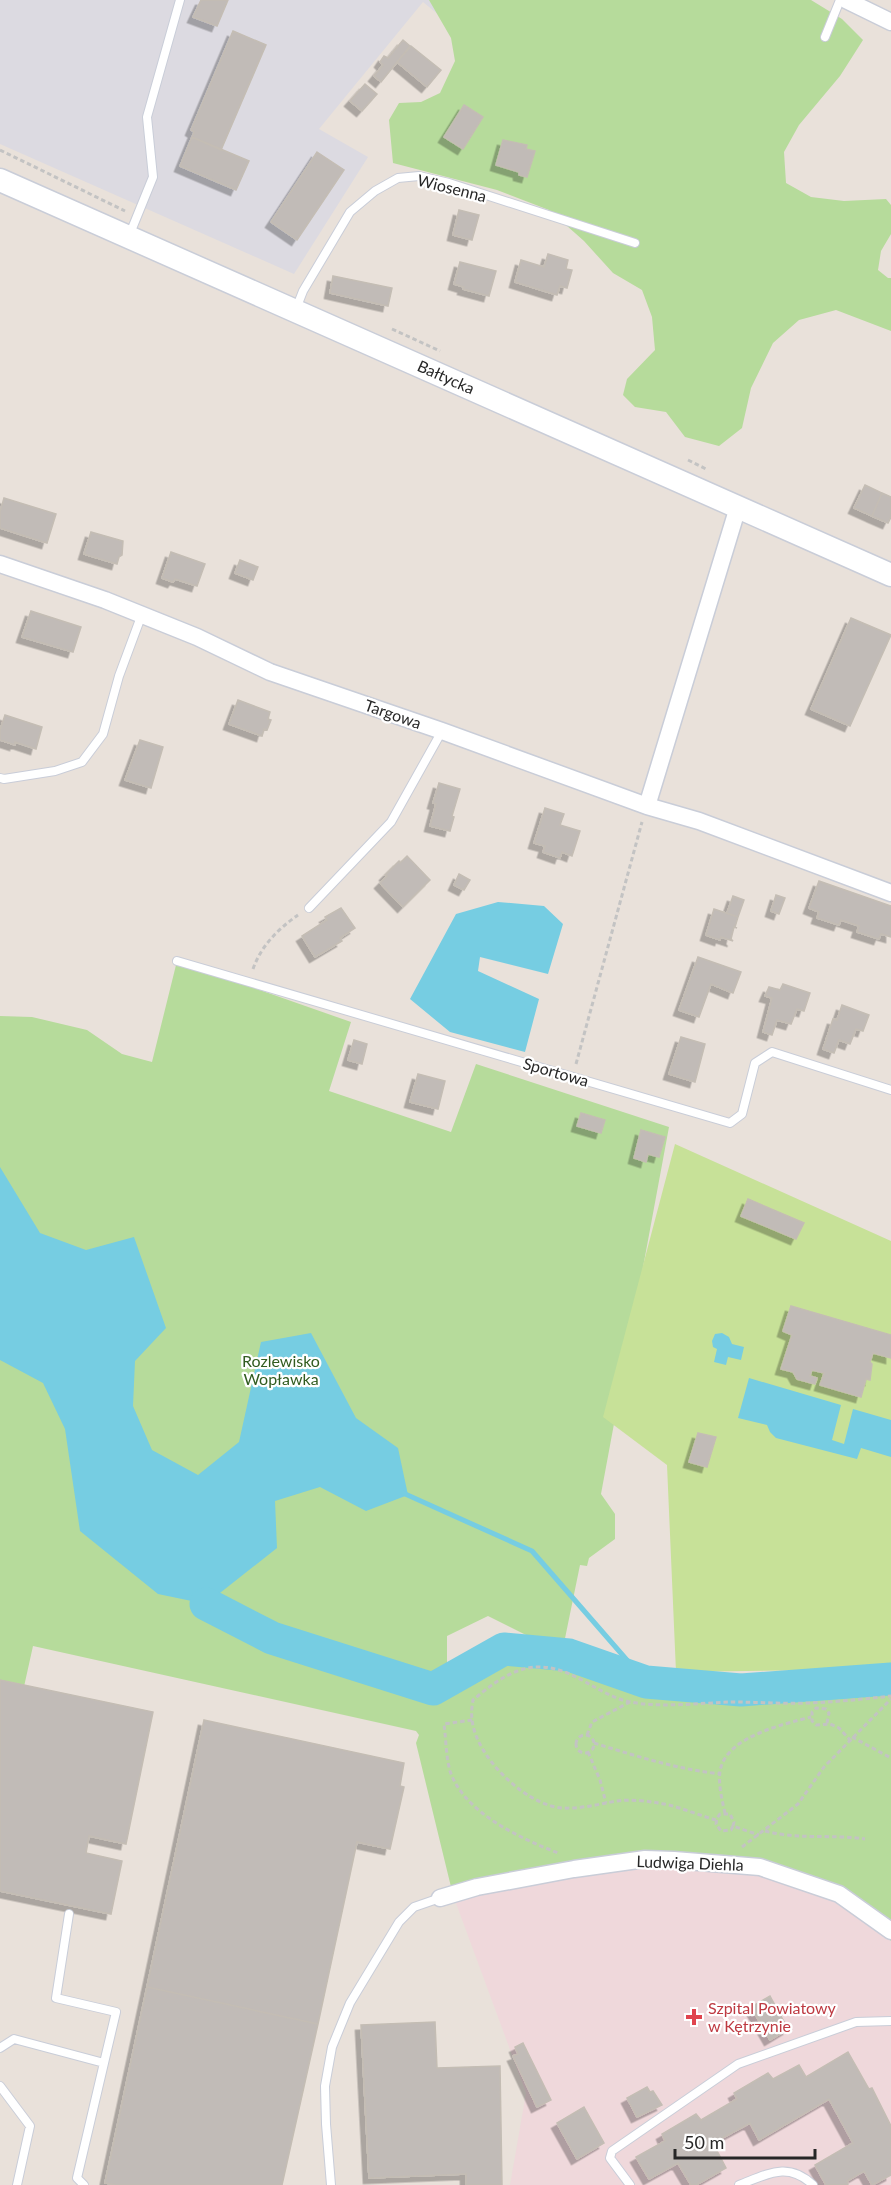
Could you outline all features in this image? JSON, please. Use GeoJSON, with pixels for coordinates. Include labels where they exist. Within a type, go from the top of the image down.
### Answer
{"type":"FeatureCollection","features":[{"type":"Feature","properties":{"kind":"main road","name":"Bałtycka"},"geometry":{"type":"LineString","coordinates":[[0,180],[891,575]]}},
{"type":"Feature","properties":{"kind":"street"},"geometry":{"type":"LineString","coordinates":[[846,0],[891,22]]}},
{"type":"Feature","properties":{"kind":"street"},"geometry":{"type":"LineString","coordinates":[[647,806],[738,507]]}},
{"type":"Feature","properties":{"kind":"street","name":"Targowa"},"geometry":{"type":"LineString","coordinates":[[0,564],[142,614],[198,637],[270,672],[442,731],[647,806],[699,821],[891,893]]}},
{"type":"Feature","properties":{"kind":"street","name":"Ludwiga Diehla"},"geometry":{"type":"LineString","coordinates":[[440,1898],[477,1887],[574,1869],[645,1859],[674,1860],[760,1867],[838,1894],[891,1930]]}},
{"type":"Feature","properties":{"kind":"lane"},"geometry":{"type":"LineString","coordinates":[[129,237],[153,177],[147,117],[180,0]]}},
{"type":"Feature","properties":{"kind":"lane"},"geometry":{"type":"LineString","coordinates":[[825,37],[840,0]]}},
{"type":"Feature","properties":{"kind":"lane","name":"Wiosenna"},"geometry":{"type":"LineString","coordinates":[[296,310],[303,291],[350,212],[375,191],[398,178],[419,176],[449,183],[635,243]]}},
{"type":"Feature","properties":{"kind":"lane"},"geometry":{"type":"LineString","coordinates":[[0,778],[55,771],[82,762],[103,734],[119,676],[142,614]]}},
{"type":"Feature","properties":{"kind":"lane"},"geometry":{"type":"LineString","coordinates":[[309,908],[391,822],[442,731]]}},
{"type":"Feature","properties":{"kind":"lane","name":"Sportowa"},"geometry":{"type":"LineString","coordinates":[[177,961],[730,1123],[742,1114],[755,1063],[772,1052],[891,1090]]}},
{"type":"Feature","properties":{"kind":"lane"},"geometry":{"type":"LineString","coordinates":[[331,2185],[325,2086],[332,2047],[350,2003],[399,1922],[414,1907],[440,1898]]}},
{"type":"Feature","properties":{"kind":"lane"},"geometry":{"type":"LineString","coordinates":[[69,1914],[56,1998],[116,2012],[77,2178],[84,2185]]}},
{"type":"Feature","properties":{"kind":"lane"},"geometry":{"type":"LineString","coordinates":[[630,2185],[610,2158],[612,2151],[738,2064],[856,2022],[891,2020]]}},
{"type":"Feature","properties":{"kind":"lane"},"geometry":{"type":"LineString","coordinates":[[0,2048],[14,2039],[104,2063]]}},
{"type":"Feature","properties":{"kind":"lane"},"geometry":{"type":"LineString","coordinates":[[0,2086],[30,2126],[17,2185]]}},
{"type":"Feature","properties":{"kind":"lane"},"geometry":{"type":"LineString","coordinates":[[739,2185],[786,2170],[798,2174],[813,2185]]}},
{"type":"Feature","properties":{"kind":"path"},"geometry":{"type":"LineString","coordinates":[[572,1077],[647,806]]}},
{"type":"Feature","properties":{"kind":"path"},"geometry":{"type":"LineString","coordinates":[[249,982],[258,953],[283,925],[309,908]]}},
{"type":"Feature","properties":{"kind":"path"},"geometry":{"type":"LineString","coordinates":[[716,1820],[660,1803],[620,1801],[562,1808],[545,1804],[526,1794],[501,1775],[488,1758],[472,1720],[473,1700],[496,1681],[537,1667],[567,1671],[610,1695],[630,1702],[679,1705],[732,1702],[806,1703],[891,1698]]}},
{"type":"Feature","properties":{"kind":"path"},"geometry":{"type":"LineString","coordinates":[[739,1849],[798,1804],[824,1767],[891,1698]]}},
{"type":"Feature","properties":{"kind":"path"},"geometry":{"type":"LineString","coordinates":[[587,1735],[592,1722],[630,1702]]}},
{"type":"Feature","properties":{"kind":"path"},"geometry":{"type":"LineString","coordinates":[[725,1813],[721,1794],[721,1767],[732,1748],[777,1726],[811,1717],[816,1708],[826,1709],[830,1718],[827,1723],[820,1726],[816,1725],[811,1717]]}},
{"type":"Feature","properties":{"kind":"path"},"geometry":{"type":"LineString","coordinates":[[444,1725],[472,1720]]}},
{"type":"Feature","properties":{"kind":"path"},"geometry":{"type":"LineString","coordinates":[[827,1723],[839,1728],[851,1739],[891,1758]]}},
{"type":"Feature","properties":{"kind":"path"},"geometry":{"type":"LineString","coordinates":[[587,1735],[594,1743],[588,1752],[580,1751],[576,1744],[581,1736],[587,1735]]}},
{"type":"Feature","properties":{"kind":"path"},"geometry":{"type":"LineString","coordinates":[[594,1743],[679,1768],[721,1774]]}},
{"type":"Feature","properties":{"kind":"path"},"geometry":{"type":"LineString","coordinates":[[588,1752],[600,1780],[606,1803]]}},
{"type":"Feature","properties":{"kind":"path"},"geometry":{"type":"LineString","coordinates":[[716,1820],[725,1813]]}},
{"type":"Feature","properties":{"kind":"path"},"geometry":{"type":"LineString","coordinates":[[725,1813],[733,1817],[734,1826]]}},
{"type":"Feature","properties":{"kind":"path"},"geometry":{"type":"LineString","coordinates":[[716,1820],[718,1828],[722,1831],[726,1832],[734,1826]]}},
{"type":"Feature","properties":{"kind":"path"},"geometry":{"type":"LineString","coordinates":[[734,1826],[760,1835]]}},
{"type":"Feature","properties":{"kind":"path"},"geometry":{"type":"LineString","coordinates":[[765,1831],[797,1837],[865,1839]]}},
{"type":"Feature","properties":{"kind":"shaded area"},"geometry":{"type":"Polygon","coordinates":[[[0,0],[498,0],[463,35],[423,2],[319,129],[368,157],[294,274],[0,144],[0,0]]]}},
{"type":"Feature","properties":{"kind":"shaded area","name":"Szpital Powiatowy w Kętrzynie"},"geometry":{"type":"Polygon","coordinates":[[[679,1857],[830,1891],[875,1924],[891,1941],[891,2185],[510,2185],[526,2093],[453,1895],[679,1857]]]}},
{"type":"Feature","properties":{"kind":"green space"},"geometry":{"type":"Polygon","coordinates":[[[429,0],[811,0],[842,19],[863,40],[840,76],[799,125],[784,152],[786,183],[811,197],[844,201],[886,199],[891,205],[891,234],[881,251],[878,270],[891,278],[891,331],[836,310],[799,320],[773,343],[751,388],[742,428],[719,446],[685,437],[666,412],[635,407],[623,395],[627,379],[655,350],[652,317],[642,290],[613,273],[584,241],[549,210],[497,190],[393,163],[389,120],[399,103],[421,102],[440,93],[455,61],[451,38],[429,0]]]}},
{"type":"Feature","properties":{"kind":"green space","name":"Rozlewisko Wopławka"},"geometry":{"type":"Polygon","coordinates":[[[177,961],[351,1022],[329,1091],[451,1132],[476,1064],[669,1127],[601,1494],[615,1514],[615,1539],[589,1558],[587,1566],[580,1565],[562,1653],[488,1616],[447,1636],[447,1681],[504,1649],[569,1655],[646,1682],[741,1690],[891,1679],[891,1941],[875,1924],[830,1891],[679,1857],[453,1895],[416,1743],[419,1735],[416,1731],[33,1646],[0,1795],[0,1016],[32,1017],[87,1030],[122,1054],[152,1062],[177,961]]]}},
{"type":"Feature","properties":{"kind":"green space"},"geometry":{"type":"Polygon","coordinates":[[[675,1144],[891,1241],[891,1669],[676,1672],[667,1465],[603,1417],[675,1144]]]}},
{"type":"Feature","properties":{"kind":"water"},"geometry":{"type":"Polygon","coordinates":[[[498,902],[544,906],[563,924],[548,974],[480,957],[478,971],[539,999],[525,1052],[450,1032],[410,999],[456,914],[498,902]]]}},
{"type":"Feature","properties":{"kind":"water"},"geometry":{"type":"Polygon","coordinates":[[[0,1167],[40,1233],[86,1250],[134,1237],[166,1328],[135,1361],[133,1406],[152,1450],[198,1475],[239,1442],[261,1342],[311,1333],[356,1418],[398,1448],[408,1495],[366,1511],[320,1487],[275,1501],[277,1548],[206,1604],[158,1594],[80,1531],[65,1429],[43,1383],[0,1360],[0,1167]]]}},
{"type":"Feature","properties":{"kind":"water"},"geometry":{"type":"Polygon","coordinates":[[[722,1333],[729,1337],[732,1344],[744,1347],[741,1360],[728,1357],[726,1365],[714,1362],[717,1349],[713,1347],[712,1341],[715,1334],[722,1333]]]}},
{"type":"Feature","properties":{"kind":"water"},"geometry":{"type":"Polygon","coordinates":[[[749,1378],[841,1405],[832,1440],[844,1444],[853,1409],[891,1420],[891,1457],[861,1448],[857,1459],[776,1438],[767,1425],[738,1418],[749,1378]]]}},
{"type":"Feature","properties":{"kind":"building"},"geometry":{"type":"Polygon","coordinates":[[[201,0],[228,0],[217,26],[193,17],[201,0]]]}},
{"type":"Feature","properties":{"kind":"building"},"geometry":{"type":"Polygon","coordinates":[[[233,31],[266,45],[221,150],[192,137],[194,132],[191,130],[233,31]]]}},
{"type":"Feature","properties":{"kind":"building"},"geometry":{"type":"Polygon","coordinates":[[[403,40],[410,46],[381,82],[374,76],[383,65],[380,62],[384,56],[388,58],[403,40]]]}},
{"type":"Feature","properties":{"kind":"building"},"geometry":{"type":"Polygon","coordinates":[[[411,46],[441,70],[427,87],[397,62],[411,46]]]}},
{"type":"Feature","properties":{"kind":"building"},"geometry":{"type":"Polygon","coordinates":[[[365,84],[377,94],[362,111],[350,101],[365,84]]]}},
{"type":"Feature","properties":{"kind":"building"},"geometry":{"type":"Polygon","coordinates":[[[464,105],[483,117],[463,149],[444,137],[464,105]]]}},
{"type":"Feature","properties":{"kind":"building"},"geometry":{"type":"Polygon","coordinates":[[[192,137],[249,161],[236,190],[180,166],[192,137]]]}},
{"type":"Feature","properties":{"kind":"building"},"geometry":{"type":"Polygon","coordinates":[[[503,140],[527,145],[526,149],[535,151],[527,177],[496,165],[503,140]]]}},
{"type":"Feature","properties":{"kind":"building"},"geometry":{"type":"Polygon","coordinates":[[[317,152],[344,170],[297,240],[271,222],[317,152]]]}},
{"type":"Feature","properties":{"kind":"building"},"geometry":{"type":"Polygon","coordinates":[[[459,210],[479,215],[472,240],[453,235],[459,210]]]}},
{"type":"Feature","properties":{"kind":"building"},"geometry":{"type":"Polygon","coordinates":[[[548,254],[568,260],[566,269],[572,270],[567,288],[560,286],[557,295],[515,282],[521,260],[544,267],[548,254]]]}},
{"type":"Feature","properties":{"kind":"building"},"geometry":{"type":"Polygon","coordinates":[[[460,262],[496,271],[489,296],[463,289],[464,287],[454,284],[460,262]]]}},
{"type":"Feature","properties":{"kind":"building"},"geometry":{"type":"Polygon","coordinates":[[[333,276],[392,288],[388,306],[330,293],[333,276]]]}},
{"type":"Feature","properties":{"kind":"building"},"geometry":{"type":"Polygon","coordinates":[[[865,485],[882,493],[872,516],[854,508],[865,485]]]}},
{"type":"Feature","properties":{"kind":"building"},"geometry":{"type":"Polygon","coordinates":[[[882,493],[891,497],[891,517],[888,523],[872,516],[882,493]]]}},
{"type":"Feature","properties":{"kind":"building"},"geometry":{"type":"Polygon","coordinates":[[[4,498],[56,514],[47,543],[0,528],[0,512],[4,498]]]}},
{"type":"Feature","properties":{"kind":"building"},"geometry":{"type":"Polygon","coordinates":[[[91,532],[123,541],[122,555],[117,564],[84,554],[91,532]]]}},
{"type":"Feature","properties":{"kind":"building"},"geometry":{"type":"Polygon","coordinates":[[[171,552],[205,564],[197,586],[175,579],[173,582],[162,578],[171,552]]]}},
{"type":"Feature","properties":{"kind":"building"},"geometry":{"type":"Polygon","coordinates":[[[240,560],[258,567],[253,580],[235,573],[240,560]]]}},
{"type":"Feature","properties":{"kind":"building"},"geometry":{"type":"Polygon","coordinates":[[[31,611],[81,627],[73,652],[22,637],[31,611]]]}},
{"type":"Feature","properties":{"kind":"building"},"geometry":{"type":"Polygon","coordinates":[[[851,618],[891,635],[850,726],[811,709],[851,618]]]}},
{"type":"Feature","properties":{"kind":"building"},"geometry":{"type":"Polygon","coordinates":[[[238,700],[270,712],[268,719],[271,720],[262,736],[229,724],[238,700]]]}},
{"type":"Feature","properties":{"kind":"building"},"geometry":{"type":"Polygon","coordinates":[[[5,715],[42,727],[36,749],[0,740],[0,730],[5,715]]]}},
{"type":"Feature","properties":{"kind":"building"},"geometry":{"type":"Polygon","coordinates":[[[140,740],[163,747],[151,788],[125,780],[140,740]]]}},
{"type":"Feature","properties":{"kind":"building"},"geometry":{"type":"Polygon","coordinates":[[[439,783],[460,789],[450,831],[430,826],[439,783]]]}},
{"type":"Feature","properties":{"kind":"building"},"geometry":{"type":"Polygon","coordinates":[[[545,808],[564,814],[560,825],[580,831],[572,856],[562,852],[560,858],[543,852],[545,846],[534,843],[545,808]]]}},
{"type":"Feature","properties":{"kind":"building"},"geometry":{"type":"Polygon","coordinates":[[[407,856],[430,880],[403,907],[380,883],[399,861],[400,863],[407,856]]]}},
{"type":"Feature","properties":{"kind":"building"},"geometry":{"type":"Polygon","coordinates":[[[459,874],[470,880],[464,890],[454,885],[459,874]]]}},
{"type":"Feature","properties":{"kind":"building"},"geometry":{"type":"Polygon","coordinates":[[[819,881],[891,906],[891,937],[881,934],[879,939],[857,932],[859,926],[841,920],[839,925],[817,918],[819,912],[809,908],[819,881]]]}},
{"type":"Feature","properties":{"kind":"building"},"geometry":{"type":"Polygon","coordinates":[[[776,895],[785,898],[779,914],[771,911],[776,895]]]}},
{"type":"Feature","properties":{"kind":"building"},"geometry":{"type":"Polygon","coordinates":[[[733,896],[744,900],[738,917],[727,913],[733,896]]]}},
{"type":"Feature","properties":{"kind":"building"},"geometry":{"type":"Polygon","coordinates":[[[341,908],[355,928],[340,938],[342,941],[315,957],[302,936],[327,920],[325,917],[341,908]]]}},
{"type":"Feature","properties":{"kind":"building"},"geometry":{"type":"Polygon","coordinates":[[[714,909],[738,917],[735,927],[737,928],[734,927],[731,939],[733,941],[721,937],[720,940],[706,935],[714,909]]]}},
{"type":"Feature","properties":{"kind":"building"},"geometry":{"type":"Polygon","coordinates":[[[698,957],[741,972],[733,993],[711,984],[699,1017],[679,1010],[698,957]]]}},
{"type":"Feature","properties":{"kind":"building"},"geometry":{"type":"Polygon","coordinates":[[[783,984],[810,993],[804,1011],[797,1009],[791,1024],[777,1020],[772,1035],[763,1032],[772,998],[765,996],[769,987],[780,990],[783,984]]]}},
{"type":"Feature","properties":{"kind":"building"},"geometry":{"type":"Polygon","coordinates":[[[842,1005],[869,1015],[863,1031],[856,1029],[850,1044],[839,1040],[834,1053],[823,1049],[833,1019],[837,1020],[842,1005]]]}},
{"type":"Feature","properties":{"kind":"building"},"geometry":{"type":"Polygon","coordinates":[[[681,1037],[705,1044],[695,1082],[669,1074],[681,1037]]]}},
{"type":"Feature","properties":{"kind":"building"},"geometry":{"type":"Polygon","coordinates":[[[354,1040],[367,1044],[362,1064],[348,1060],[354,1040]]]}},
{"type":"Feature","properties":{"kind":"building"},"geometry":{"type":"Polygon","coordinates":[[[418,1074],[445,1081],[438,1109],[410,1102],[418,1074]]]}},
{"type":"Feature","properties":{"kind":"building"},"geometry":{"type":"Polygon","coordinates":[[[581,1113],[605,1120],[601,1133],[577,1126],[581,1113]]]}},
{"type":"Feature","properties":{"kind":"building"},"geometry":{"type":"Polygon","coordinates":[[[641,1130],[665,1137],[659,1157],[648,1154],[646,1162],[634,1158],[641,1130]]]}},
{"type":"Feature","properties":{"kind":"building"},"geometry":{"type":"Polygon","coordinates":[[[748,1199],[804,1223],[796,1239],[741,1216],[748,1199]]]}},
{"type":"Feature","properties":{"kind":"building"},"geometry":{"type":"Polygon","coordinates":[[[791,1306],[891,1335],[891,1358],[873,1353],[870,1362],[872,1364],[870,1380],[866,1379],[861,1397],[820,1385],[824,1373],[812,1370],[810,1376],[817,1378],[815,1384],[797,1379],[793,1372],[781,1369],[792,1335],[783,1331],[791,1306]]]}},
{"type":"Feature","properties":{"kind":"building"},"geometry":{"type":"Polygon","coordinates":[[[698,1433],[716,1437],[707,1467],[689,1462],[698,1433]]]}},
{"type":"Feature","properties":{"kind":"building"},"geometry":{"type":"Polygon","coordinates":[[[0,1680],[153,1712],[126,1844],[89,1836],[86,1853],[122,1861],[111,1914],[0,1891],[0,1680]]]}},
{"type":"Feature","properties":{"kind":"building"},"geometry":{"type":"Polygon","coordinates":[[[204,1720],[404,1763],[400,1786],[404,1787],[390,1849],[357,1842],[318,2024],[147,1987],[204,1720]]]}},
{"type":"Feature","properties":{"kind":"building"},"geometry":{"type":"Polygon","coordinates":[[[147,1987],[318,2024],[282,2185],[116,2185],[105,2183],[147,1987]]]}},
{"type":"Feature","properties":{"kind":"building"},"geometry":{"type":"Polygon","coordinates":[[[770,1996],[788,2029],[770,2040],[751,2007],[770,1996]]]}},
{"type":"Feature","properties":{"kind":"building"},"geometry":{"type":"Polygon","coordinates":[[[435,2022],[437,2068],[500,2066],[502,2185],[466,2185],[466,2174],[369,2178],[361,2025],[435,2022]]]}},
{"type":"Feature","properties":{"kind":"building"},"geometry":{"type":"Polygon","coordinates":[[[523,2043],[551,2100],[537,2107],[513,2056],[518,2054],[515,2047],[523,2043]]]}},
{"type":"Feature","properties":{"kind":"building"},"geometry":{"type":"Polygon","coordinates":[[[848,2052],[869,2089],[872,2088],[891,2126],[891,2175],[872,2185],[864,2171],[847,2181],[846,2185],[826,2185],[815,2165],[853,2143],[829,2099],[759,2140],[750,2123],[713,2143],[726,2168],[696,2185],[691,2185],[678,2163],[649,2179],[636,2157],[665,2141],[662,2134],[696,2114],[701,2120],[737,2099],[734,2093],[768,2073],[773,2079],[799,2065],[806,2077],[848,2052]]]}},
{"type":"Feature","properties":{"kind":"building"},"geometry":{"type":"Polygon","coordinates":[[[647,2087],[650,2092],[653,2091],[662,2105],[637,2117],[627,2098],[647,2087]]]}},
{"type":"Feature","properties":{"kind":"building"},"geometry":{"type":"Polygon","coordinates":[[[584,2107],[604,2143],[577,2159],[557,2123],[584,2107]]]}},
{"type":"Feature","properties":{"kind":"waterway"},"geometry":{"type":"LineString","coordinates":[[403,1493],[532,1551],[646,1682]]}},
{"type":"Feature","properties":{"kind":"waterway"},"geometry":{"type":"LineString","coordinates":[[206,1604],[272,1638],[433,1689],[504,1649],[569,1655],[646,1682],[741,1690],[891,1679]]}},
{"type":"Feature","properties":{"kind":"place","name":"Szpital Powiatowy w Kętrzynie"},"geometry":{"type":"Point","coordinates":[694,2017]}}]}
